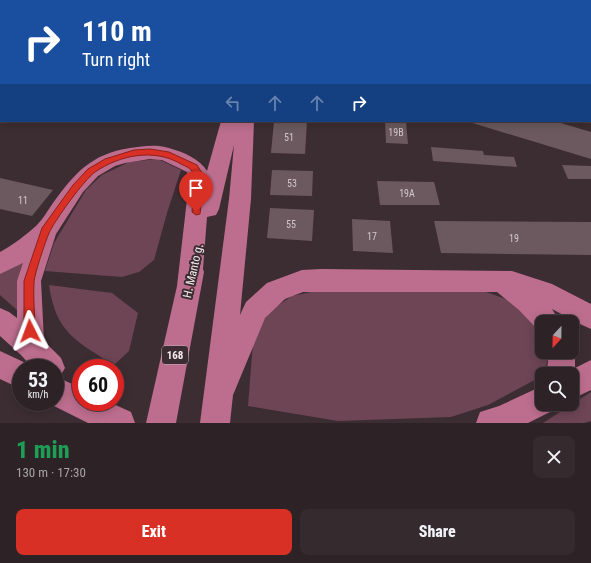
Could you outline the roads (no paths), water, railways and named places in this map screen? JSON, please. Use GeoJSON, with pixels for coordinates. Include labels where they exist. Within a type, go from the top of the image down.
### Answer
{"type":"FeatureCollection","features":[{"type":"Feature","properties":{"kind":"main road","name":"H. Manto g."},"geometry":{"type":"LineString","coordinates":[[161,423],[189,286],[230,122]]}},
{"type":"Feature","properties":{"kind":"main road"},"geometry":{"type":"LineString","coordinates":[[215,423],[240,199],[245,122]]}},
{"type":"Feature","properties":{"kind":"main road"},"geometry":{"type":"LineString","coordinates":[[0,264],[18,254],[45,231],[76,187],[91,171],[108,161],[134,153],[150,152],[166,154],[178,158],[194,167],[198,173],[200,182],[189,286]]}},
{"type":"Feature","properties":{"kind":"main road"},"geometry":{"type":"LineString","coordinates":[[31,346],[29,281],[45,231]]}},
{"type":"Feature","properties":{"kind":"main road"},"geometry":{"type":"LineString","coordinates":[[219,393],[255,310],[276,291],[302,281],[498,281],[525,285],[537,289],[591,317]]}},
{"type":"Feature","properties":{"kind":"main road"},"geometry":{"type":"LineString","coordinates":[[498,281],[523,296],[542,315]]}},
{"type":"Feature","properties":{"kind":"main road"},"geometry":{"type":"LineString","coordinates":[[0,320],[31,346],[43,359]]}},
{"type":"Feature","properties":{"kind":"main road"},"geometry":{"type":"LineString","coordinates":[[0,364],[12,370]]}},
{"type":"Feature","properties":{"kind":"main road"},"geometry":{"type":"LineString","coordinates":[[579,381],[591,374]]}},
{"type":"Feature","properties":{"kind":"main road"},"geometry":{"type":"LineString","coordinates":[[64,381],[72,389]]}},
{"type":"Feature","properties":{"kind":"main road"},"geometry":{"type":"LineString","coordinates":[[491,423],[502,420],[535,404]]}}]}
